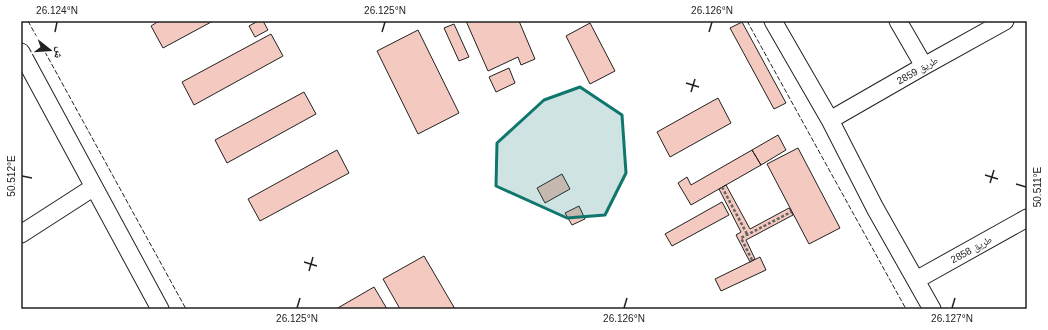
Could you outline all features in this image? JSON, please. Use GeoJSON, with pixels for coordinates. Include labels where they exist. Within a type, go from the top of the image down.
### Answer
{"type":"FeatureCollection","features":[{"type":"Feature","properties":{"kind":"street"},"geometry":{"type":"LineString","coordinates":[[773,21],[830,120],[875,208],[932,309]]}},
{"type":"Feature","properties":{"kind":"street"},"geometry":{"type":"LineString","coordinates":[[898,21],[924,66]]}},
{"type":"Feature","properties":{"kind":"street","name":"طريق 2859"},"geometry":{"type":"LineString","coordinates":[[830,120],[1005,21]]}},
{"type":"Feature","properties":{"kind":"street"},"geometry":{"type":"LineString","coordinates":[[21,52],[160,309]]}},
{"type":"Feature","properties":{"kind":"street"},"geometry":{"type":"LineString","coordinates":[[21,234],[94,187]]}},
{"type":"Feature","properties":{"kind":"street","name":"طريق 2858"},"geometry":{"type":"LineString","coordinates":[[916,280],[1027,218]]}},
{"type":"Feature","properties":{"kind":"path"},"geometry":{"type":"LineString","coordinates":[[722,187],[747,234]]}},
{"type":"Feature","properties":{"kind":"path"},"geometry":{"type":"LineString","coordinates":[[752,260],[740,238],[791,212]]}},
{"type":"Feature","properties":{"kind":"highlighted area"},"geometry":{"type":"Polygon","coordinates":[[[580,87],[622,115],[626,173],[605,215],[567,218],[496,186],[497,143],[544,100],[580,87]]]}},
{"type":"Feature","properties":{"kind":"building"},"geometry":{"type":"Polygon","coordinates":[[[159,21],[213,21],[163,48],[151,26],[159,21]]]}},
{"type":"Feature","properties":{"kind":"building"},"geometry":{"type":"Polygon","coordinates":[[[258,21],[263,21],[268,30],[255,37],[249,26],[258,21]]]}},
{"type":"Feature","properties":{"kind":"building"},"geometry":{"type":"Polygon","coordinates":[[[466,21],[519,21],[535,59],[521,65],[518,57],[488,71],[466,21]]]}},
{"type":"Feature","properties":{"kind":"building"},"geometry":{"type":"Polygon","coordinates":[[[742,22],[786,103],[774,109],[730,28],[742,22]]]}},
{"type":"Feature","properties":{"kind":"building"},"geometry":{"type":"Polygon","coordinates":[[[590,23],[615,71],[590,84],[566,36],[590,23]]]}},
{"type":"Feature","properties":{"kind":"building"},"geometry":{"type":"Polygon","coordinates":[[[454,24],[469,57],[459,61],[444,28],[454,24]]]}},
{"type":"Feature","properties":{"kind":"building"},"geometry":{"type":"Polygon","coordinates":[[[418,30],[459,113],[418,134],[377,51],[418,30]]]}},
{"type":"Feature","properties":{"kind":"building"},"geometry":{"type":"Polygon","coordinates":[[[271,34],[283,56],[194,105],[182,82],[271,34]]]}},
{"type":"Feature","properties":{"kind":"building"},"geometry":{"type":"Polygon","coordinates":[[[509,68],[515,83],[496,92],[489,77],[509,68]]]}},
{"type":"Feature","properties":{"kind":"building"},"geometry":{"type":"Polygon","coordinates":[[[304,92],[316,114],[227,163],[215,140],[304,92]]]}},
{"type":"Feature","properties":{"kind":"building"},"geometry":{"type":"Polygon","coordinates":[[[718,98],[731,123],[670,157],[657,132],[718,98]]]}},
{"type":"Feature","properties":{"kind":"building"},"geometry":{"type":"Polygon","coordinates":[[[778,135],[786,150],[761,165],[752,150],[778,135]]]}},
{"type":"Feature","properties":{"kind":"building"},"geometry":{"type":"Polygon","coordinates":[[[798,148],[840,228],[809,244],[767,164],[798,148]]]}},
{"type":"Feature","properties":{"kind":"building"},"geometry":{"type":"Polygon","coordinates":[[[337,150],[349,173],[260,221],[248,199],[337,150]]]}},
{"type":"Feature","properties":{"kind":"building"},"geometry":{"type":"Polygon","coordinates":[[[752,150],[761,165],[691,205],[678,183],[687,177],[691,185],[752,150]]]}},
{"type":"Feature","properties":{"kind":"building"},"geometry":{"type":"Polygon","coordinates":[[[562,174],[570,189],[545,203],[537,188],[562,174]]]}},
{"type":"Feature","properties":{"kind":"building"},"geometry":{"type":"Polygon","coordinates":[[[726,185],[750,229],[789,208],[793,215],[746,240],[755,259],[750,262],[736,235],[741,232],[719,189],[726,185]]]}},
{"type":"Feature","properties":{"kind":"building"},"geometry":{"type":"Polygon","coordinates":[[[722,202],[729,215],[672,246],[665,234],[722,202]]]}},
{"type":"Feature","properties":{"kind":"building"},"geometry":{"type":"Polygon","coordinates":[[[579,206],[585,219],[572,225],[565,213],[579,206]]]}},
{"type":"Feature","properties":{"kind":"building"},"geometry":{"type":"Polygon","coordinates":[[[424,256],[455,309],[400,309],[383,279],[424,256]]]}},
{"type":"Feature","properties":{"kind":"building"},"geometry":{"type":"Polygon","coordinates":[[[760,257],[766,270],[721,291],[715,279],[760,257]]]}},
{"type":"Feature","properties":{"kind":"building"},"geometry":{"type":"Polygon","coordinates":[[[374,287],[387,309],[336,309],[374,287]]]}},
{"type":"Feature","properties":{"kind":"fence"},"geometry":{"type":"LineString","coordinates":[[28,21],[186,309]]}},
{"type":"Feature","properties":{"kind":"fence"},"geometry":{"type":"LineString","coordinates":[[747,21],[906,309]]}}]}
